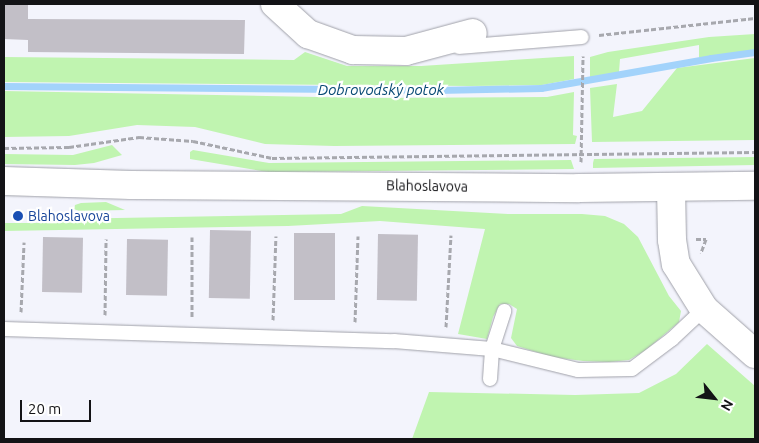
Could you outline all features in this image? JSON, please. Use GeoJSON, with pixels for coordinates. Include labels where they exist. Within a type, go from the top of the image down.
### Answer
{"type":"FeatureCollection","features":[{"type":"Feature","properties":{"kind":"main road"},"geometry":{"type":"LineString","coordinates":[[274,4],[308,34],[353,50],[406,51],[473,34]]}},
{"type":"Feature","properties":{"kind":"main road","name":"Blahoslavova"},"geometry":{"type":"LineString","coordinates":[[4,181],[130,185],[579,188],[755,186]]}},
{"type":"Feature","properties":{"kind":"main road"},"geometry":{"type":"LineString","coordinates":[[670,188],[672,240],[676,264],[704,309],[755,354]]}},
{"type":"Feature","properties":{"kind":"lane"},"geometry":{"type":"LineString","coordinates":[[406,51],[582,37]]}},
{"type":"Feature","properties":{"kind":"lane"},"geometry":{"type":"LineString","coordinates":[[4,329],[394,341],[492,349],[578,370],[632,369],[672,339],[704,309]]}},
{"type":"Feature","properties":{"kind":"lane"},"geometry":{"type":"LineString","coordinates":[[490,379],[492,349],[504,311]]}},
{"type":"Feature","properties":{"kind":"path"},"geometry":{"type":"LineString","coordinates":[[582,37],[755,18]]}},
{"type":"Feature","properties":{"kind":"path"},"geometry":{"type":"LineString","coordinates":[[581,155],[583,58]]}},
{"type":"Feature","properties":{"kind":"path"},"geometry":{"type":"LineString","coordinates":[[4,148],[69,147],[139,137],[193,141],[272,158],[755,152]]}},
{"type":"Feature","properties":{"kind":"path"},"geometry":{"type":"LineString","coordinates":[[445,345],[451,235]]}},
{"type":"Feature","properties":{"kind":"path"},"geometry":{"type":"LineString","coordinates":[[192,236],[192,300]]}},
{"type":"Feature","properties":{"kind":"path"},"geometry":{"type":"LineString","coordinates":[[273,299],[276,236]]}},
{"type":"Feature","properties":{"kind":"path"},"geometry":{"type":"LineString","coordinates":[[356,302],[358,236]]}},
{"type":"Feature","properties":{"kind":"path"},"geometry":{"type":"LineString","coordinates":[[106,239],[106,298]]}},
{"type":"Feature","properties":{"kind":"path"},"geometry":{"type":"LineString","coordinates":[[20,330],[24,242]]}},
{"type":"Feature","properties":{"kind":"green space"},"geometry":{"type":"Polygon","coordinates":[[[755,34],[755,50],[699,58],[699,45],[620,59],[619,72],[590,78],[590,57],[608,52],[709,37],[755,34]]]}},
{"type":"Feature","properties":{"kind":"green space"},"geometry":{"type":"Polygon","coordinates":[[[305,52],[347,66],[421,66],[574,56],[574,79],[542,85],[470,86],[4,82],[4,57],[294,60],[305,52]]]}},
{"type":"Feature","properties":{"kind":"green space"},"geometry":{"type":"Polygon","coordinates":[[[755,58],[755,140],[592,142],[590,88],[617,84],[613,117],[642,111],[677,68],[755,58]]]}},
{"type":"Feature","properties":{"kind":"green space"},"geometry":{"type":"Polygon","coordinates":[[[4,91],[368,98],[547,97],[574,92],[573,135],[577,136],[575,144],[334,146],[265,144],[195,127],[137,125],[69,136],[4,137],[4,91]]]}},
{"type":"Feature","properties":{"kind":"green space"},"geometry":{"type":"Polygon","coordinates":[[[112,145],[122,155],[94,163],[75,165],[4,164],[4,154],[73,155],[112,145]]]}},
{"type":"Feature","properties":{"kind":"green space"},"geometry":{"type":"Polygon","coordinates":[[[193,150],[269,163],[571,160],[574,169],[268,172],[190,159],[190,152],[193,150]]]}},
{"type":"Feature","properties":{"kind":"green space"},"geometry":{"type":"Polygon","coordinates":[[[755,157],[755,165],[593,168],[594,159],[755,157]]]}},
{"type":"Feature","properties":{"kind":"green space"},"geometry":{"type":"Polygon","coordinates":[[[106,202],[125,210],[79,211],[74,209],[75,205],[81,203],[106,202]]]}},
{"type":"Feature","properties":{"kind":"green space"},"geometry":{"type":"Polygon","coordinates":[[[362,206],[508,214],[582,214],[605,216],[624,224],[638,237],[669,296],[681,311],[679,322],[646,350],[629,360],[609,362],[552,357],[517,346],[511,338],[517,309],[509,304],[500,304],[493,317],[487,339],[458,334],[485,229],[380,221],[288,226],[4,231],[4,223],[36,223],[61,219],[341,214],[362,206]]]}},
{"type":"Feature","properties":{"kind":"green space"},"geometry":{"type":"Polygon","coordinates":[[[707,344],[755,386],[755,439],[412,439],[429,392],[575,395],[639,393],[676,374],[707,344]]]}},
{"type":"Feature","properties":{"kind":"building"},"geometry":{"type":"Polygon","coordinates":[[[4,4],[28,4],[28,19],[245,20],[244,54],[28,52],[28,40],[4,39],[4,4]]]}},
{"type":"Feature","properties":{"kind":"building"},"geometry":{"type":"Polygon","coordinates":[[[210,230],[251,231],[250,299],[209,298],[210,230]]]}},
{"type":"Feature","properties":{"kind":"building"},"geometry":{"type":"Polygon","coordinates":[[[294,233],[335,233],[335,300],[294,300],[294,233]]]}},
{"type":"Feature","properties":{"kind":"building"},"geometry":{"type":"Polygon","coordinates":[[[378,234],[418,235],[417,301],[377,300],[378,234]]]}},
{"type":"Feature","properties":{"kind":"building"},"geometry":{"type":"Polygon","coordinates":[[[43,237],[83,238],[82,293],[42,292],[43,237]]]}},
{"type":"Feature","properties":{"kind":"building"},"geometry":{"type":"Polygon","coordinates":[[[127,239],[168,240],[167,296],[126,295],[127,239]]]}},
{"type":"Feature","properties":{"kind":"waterway","name":"Dobrovodský potok"},"geometry":{"type":"LineString","coordinates":[[4,86],[437,90],[541,88],[755,52]]}},
{"type":"Feature","properties":{"kind":"place","name":"Blahoslavova"},"geometry":{"type":"Point","coordinates":[18,216]}}]}
